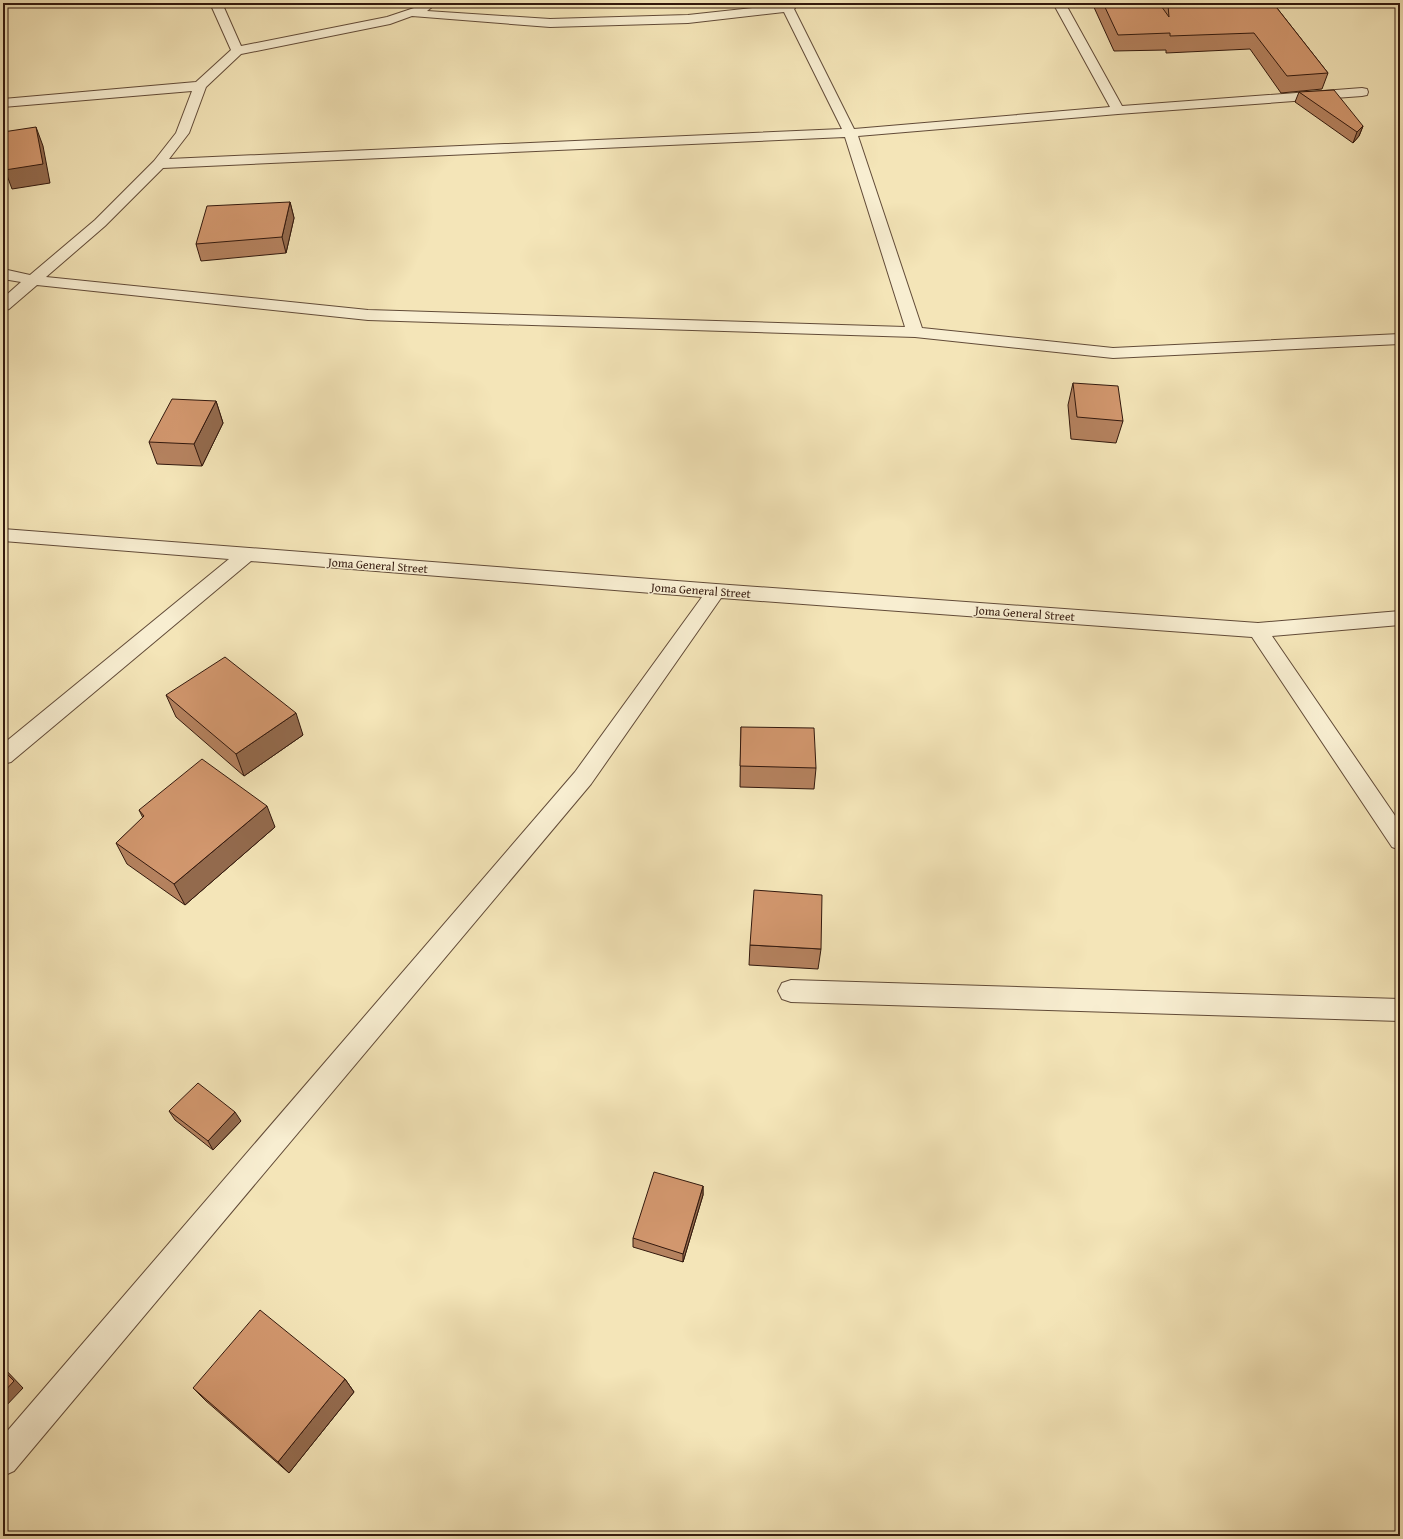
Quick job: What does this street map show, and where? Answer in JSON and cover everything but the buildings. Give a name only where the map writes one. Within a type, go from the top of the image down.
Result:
[{"type":"street","points":[[216,3],[237,51]]},
{"type":"street","points":[[3,306],[31,280],[100,223],[159,164],[182,133],[200,86],[237,51],[390,20],[413,13],[436,3]]},
{"type":"street","points":[[1059,3],[1118,110]]},
{"type":"street","points":[[413,13],[550,23],[688,19],[787,5],[850,133],[915,332]]},
{"type":"street","points":[[3,103],[200,86]]},
{"type":"street","points":[[159,164],[850,133],[1118,110],[1362,92]]},
{"type":"street","points":[[3,274],[31,280],[368,315],[915,332],[1113,353],[1400,339]]},
{"type":"street","name":"Joma General Street","points":[[3,535],[716,591],[1258,630],[1400,618]]},
{"type":"street","points":[[3,756],[246,555]]},
{"type":"street","points":[[3,1460],[583,778],[716,591]]},
{"type":"street","points":[[1258,630],[1400,841]]},
{"type":"street","points":[[791,991],[1400,1010]]}]
